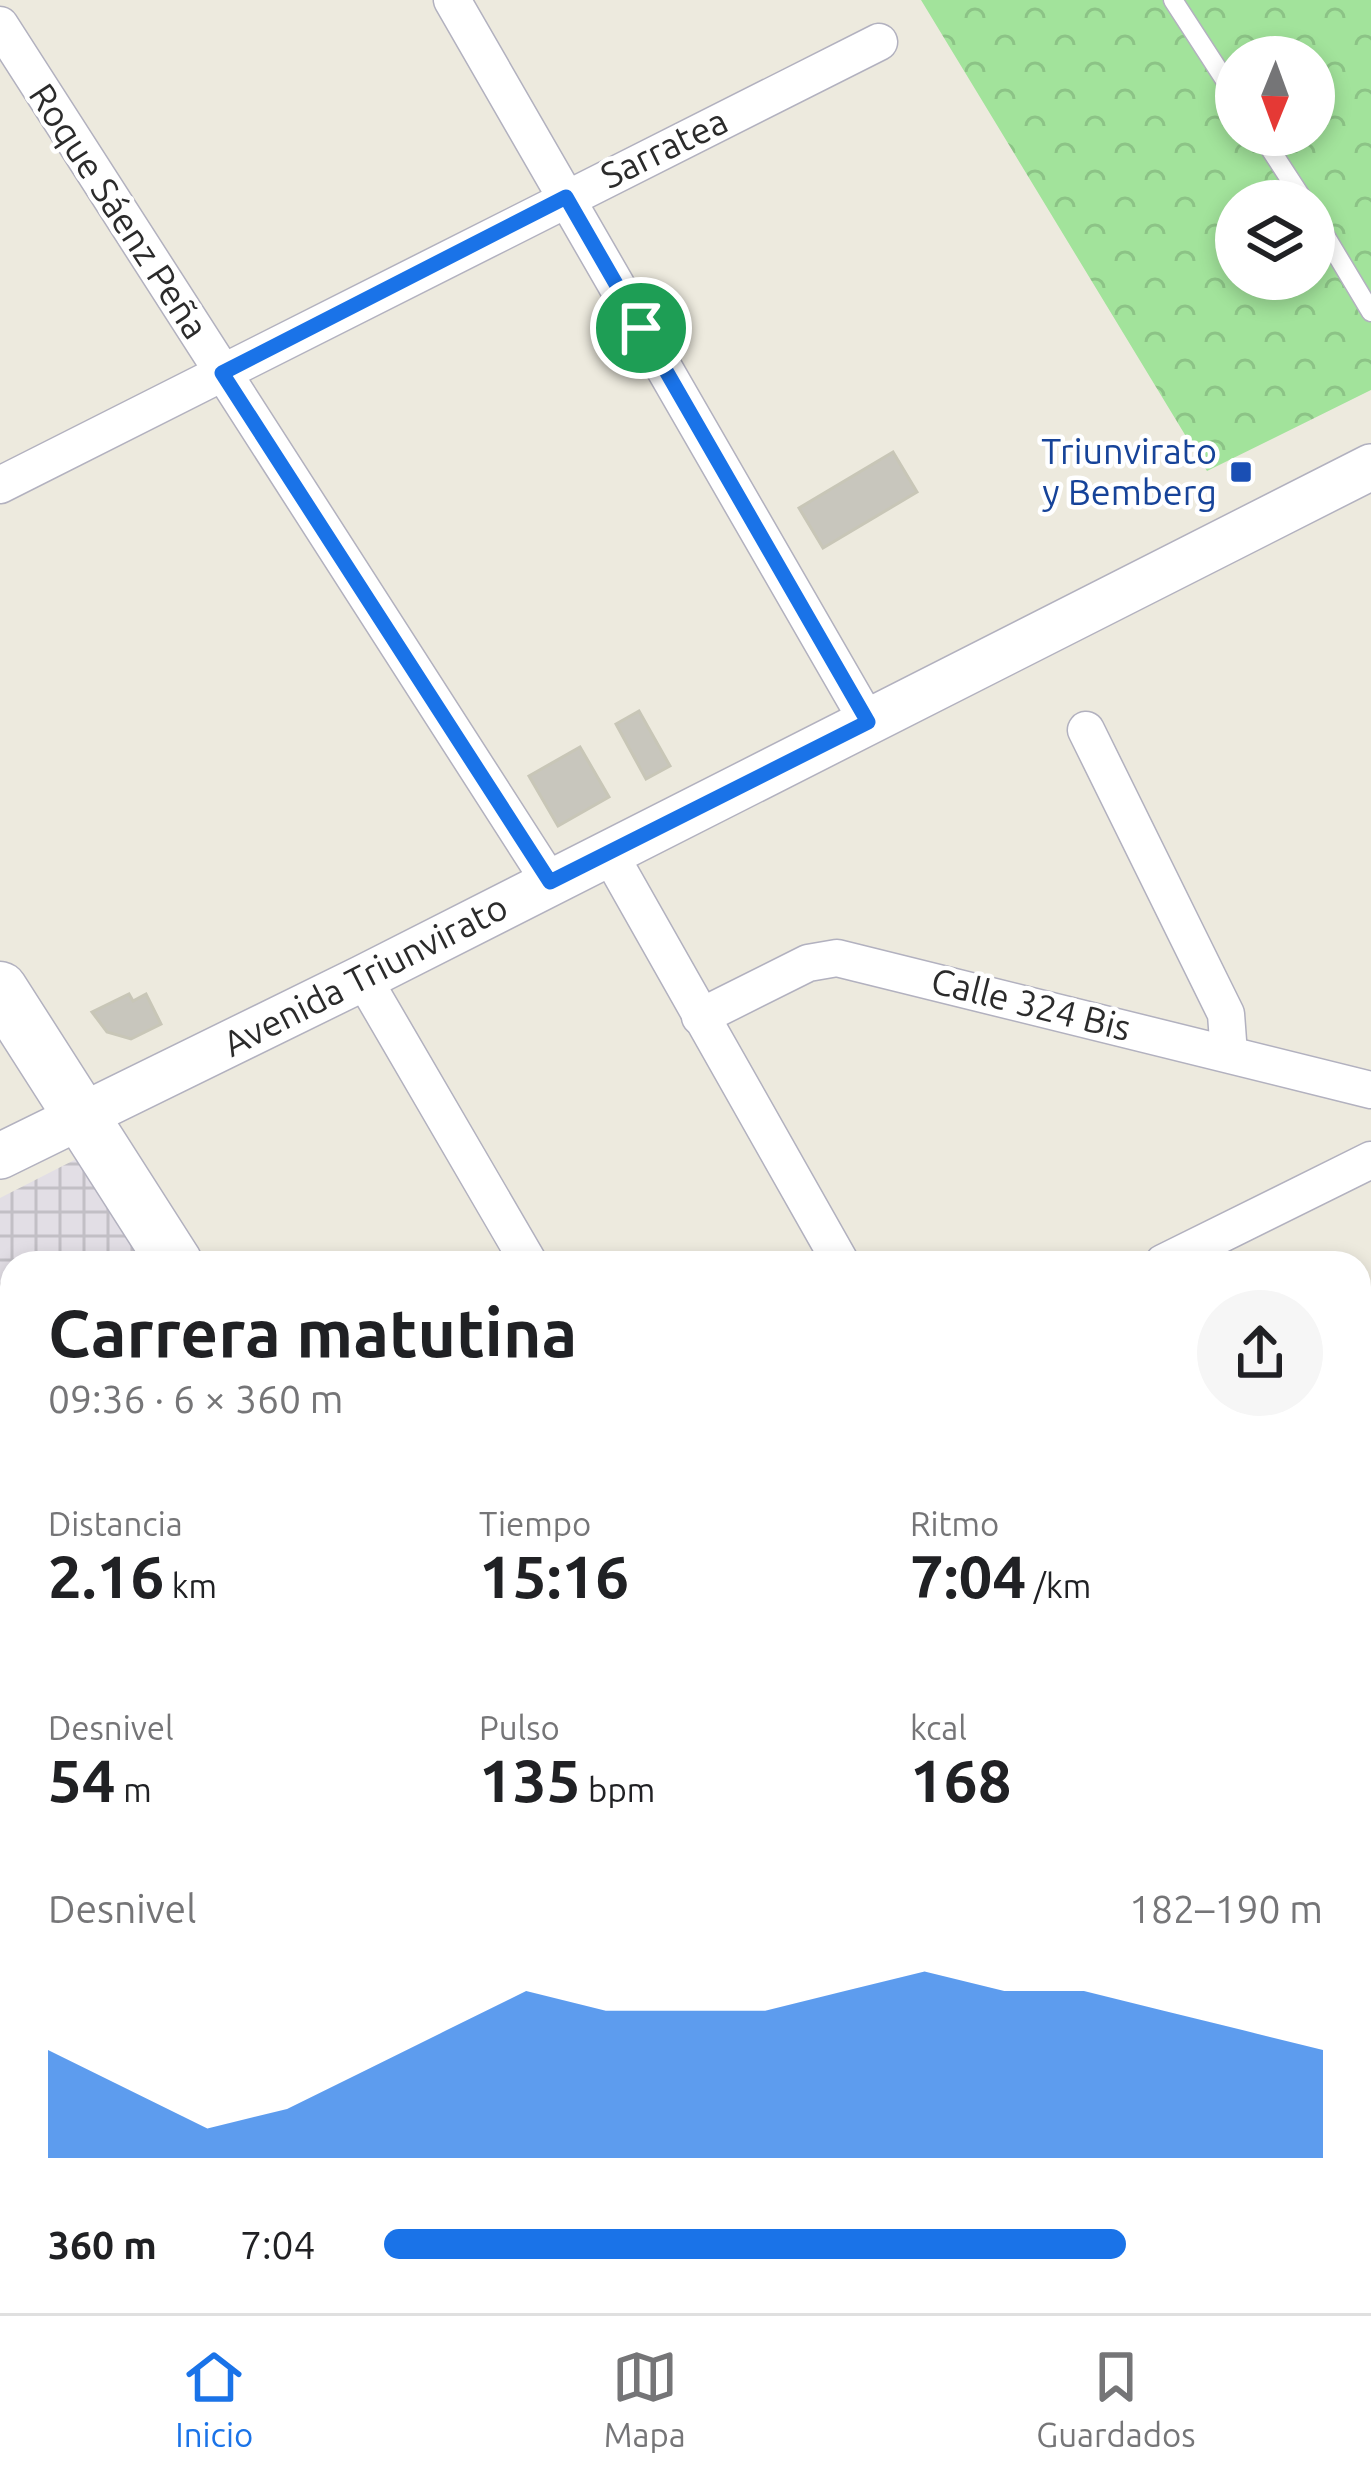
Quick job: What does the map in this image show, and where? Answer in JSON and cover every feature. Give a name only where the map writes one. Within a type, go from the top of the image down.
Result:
[{"type":"main road","points":[[0,989],[168,1251]]},
{"type":"street","points":[[452,0],[868,722]]},
{"type":"street","name":"Roque Sáenz Peña","points":[[0,25],[550,882]]},
{"type":"street","name":"Sarratea","points":[[0,485],[879,42]]},
{"type":"street","name":"Avenida Triunvirato","points":[[0,1156],[363,978],[1371,467]]},
{"type":"street","points":[[1086,730],[1226,1014],[1229,1054]]},
{"type":"street","points":[[609,853],[835,1251]]},
{"type":"street","name":"Calle 324 Bis","points":[[700,1017],[808,963],[837,958],[1371,1090]]},
{"type":"street","points":[[363,978],[522,1251]]},
{"type":"street","points":[[1187,1251],[1371,1160]]},
{"type":"lane","points":[[1173,0],[1215,65]]},
{"type":"lane","points":[[1335,252],[1371,312]]},
{"type":"shaded area","points":[[88,1153],[149,1251],[0,1251],[0,1198]]},
{"type":"green space","points":[[921,0],[1371,0],[1371,390],[1207,471]]},
{"type":"building","points":[[893,452],[917,492],[823,548],[799,508]]},
{"type":"building","points":[[639,711],[670,766],[646,779],[616,724]]},
{"type":"building","points":[[580,747],[609,797],[558,826],[529,776]]},
{"type":"building","points":[[129,994],[133,1001],[146,994],[161,1024],[131,1039],[107,1032],[92,1012]]},
{"type":"place","name":"Triunvirato y Bemberg","points":[[1241,472]]},
{"type":"route","points":[[566,197],[641,328],[868,722],[550,882],[222,373],[566,197]]}]
